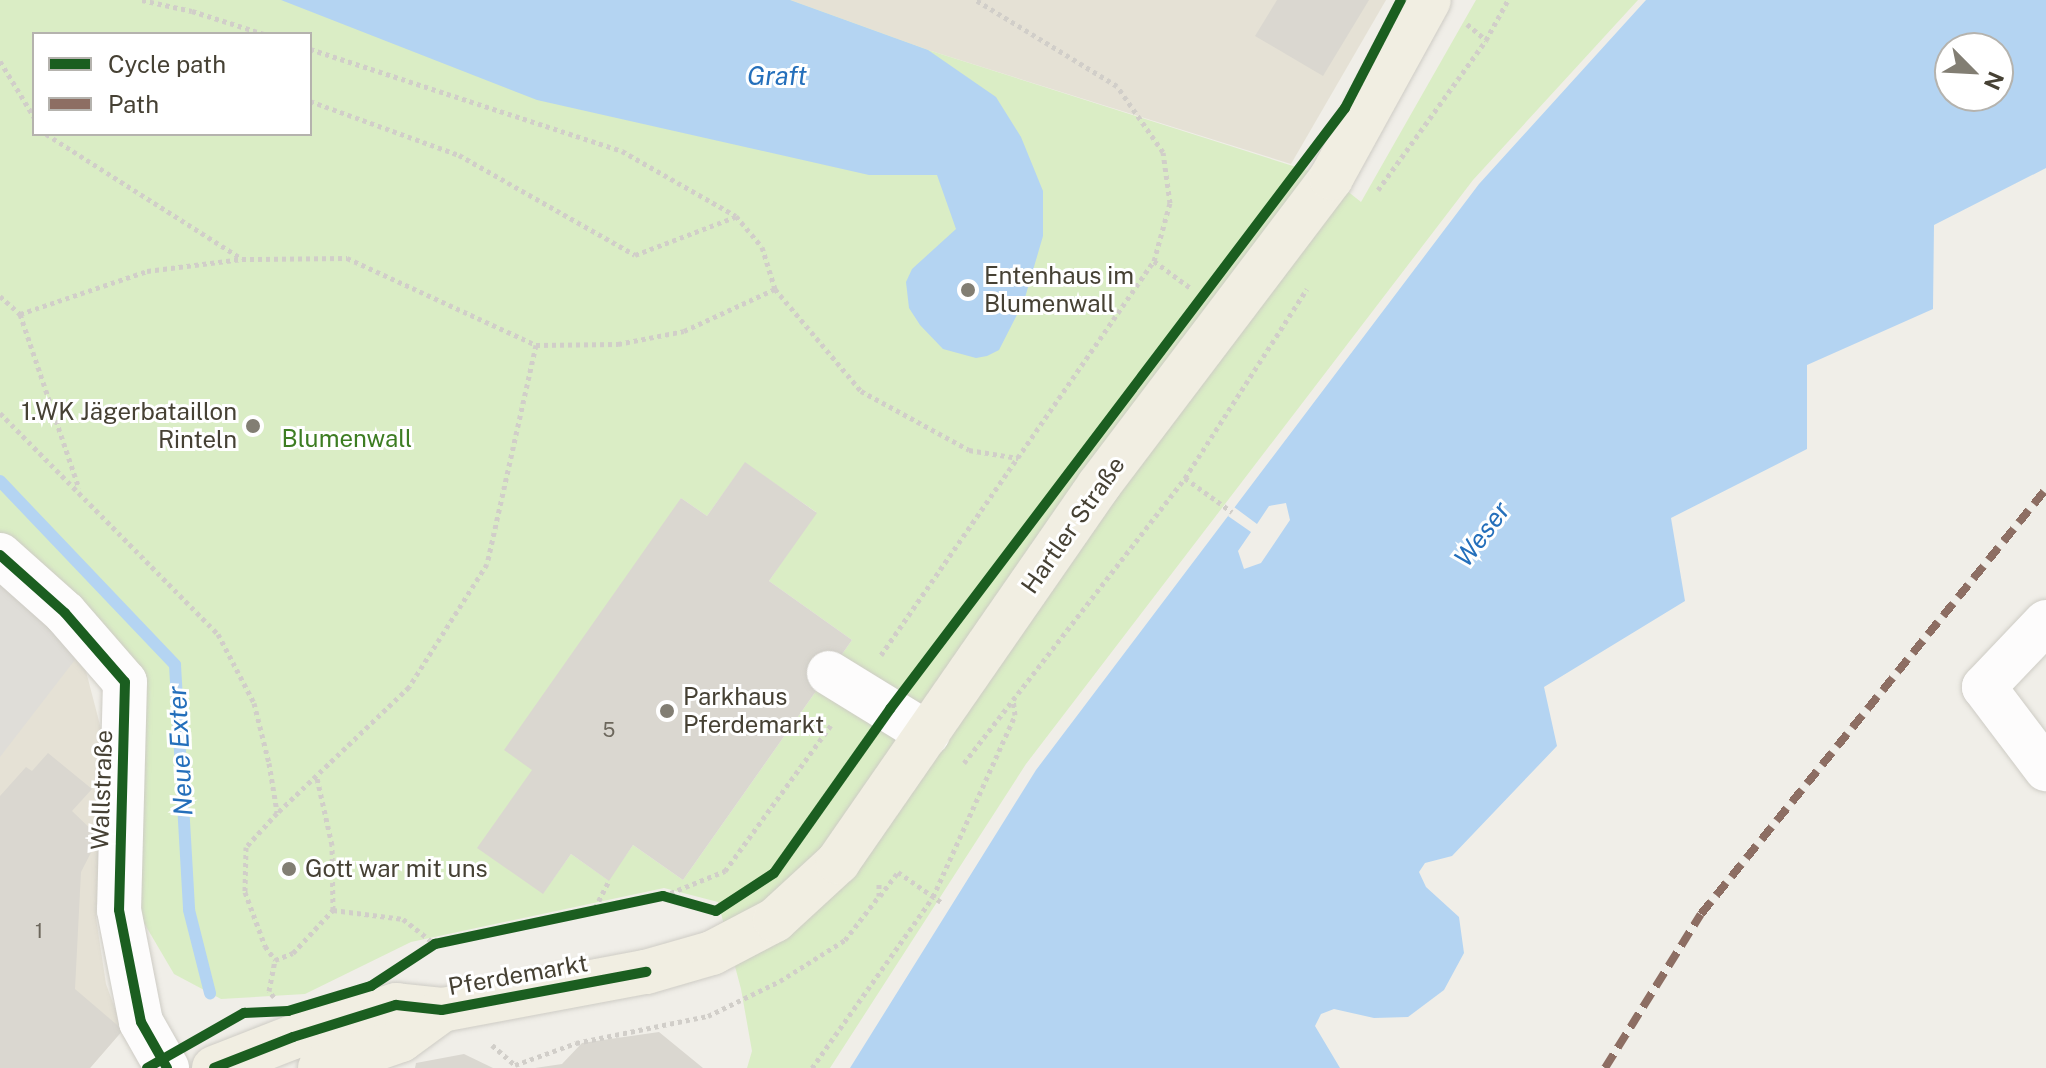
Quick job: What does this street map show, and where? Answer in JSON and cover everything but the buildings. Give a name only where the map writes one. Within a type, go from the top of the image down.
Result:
[{"type":"main road","name":"Hartler Straße","points":[[646,972],[712,953],[775,920],[838,862],[1099,485],[1331,178],[1429,0]]},
{"type":"main road","name":"Pferdemarkt","points":[[214,1068],[293,1037],[396,1005],[442,1010],[646,972]]},
{"type":"main road","name":"Pferdemarkt","points":[[320,1068],[401,1040],[442,1010]]},
{"type":"street","name":"Wallstraße","points":[[0,555],[65,613],[125,682],[119,910],[141,1022],[167,1068]]},
{"type":"street","points":[[2046,622],[1984,687],[2046,769]]},
{"type":"street","points":[[843,680],[928,734]]},
{"type":"path","points":[[142,0],[192,11],[258,32]]},
{"type":"path","points":[[663,896],[725,871],[843,680],[1019,458],[1154,261],[1170,203],[1163,152],[1117,86],[976,0]]},
{"type":"path","points":[[1369,202],[1486,40],[1508,0]]},
{"type":"path","points":[[312,50],[622,151],[736,216],[762,247],[775,289],[861,391],[969,450],[1019,458]]},
{"type":"path","points":[[0,61],[32,114]]},
{"type":"path","points":[[312,102],[459,155],[635,255],[736,216]]},
{"type":"path","points":[[49,136],[242,259]]},
{"type":"path","points":[[20,314],[147,271],[242,259],[347,258],[536,345],[618,344],[684,331],[775,289]]},
{"type":"path","points":[[1154,261],[1203,298]]},
{"type":"path","points":[[812,1068],[933,897],[1015,715],[1013,698],[1185,478],[1280,327],[1316,277]]},
{"type":"path","points":[[0,296],[20,314],[81,492]]},
{"type":"path","points":[[269,991],[275,960],[265,946],[245,892],[246,847],[277,813],[409,687],[487,564],[536,345]]},
{"type":"path","points":[[0,413],[218,634],[254,703],[269,763],[277,813]]},
{"type":"path","points":[[1185,478],[1232,512]]},
{"type":"path","points":[[973,669],[1013,698]]},
{"type":"path","points":[[275,960],[293,953],[333,910],[332,845],[317,778]]},
{"type":"path","points":[[879,896],[898,872],[941,902]]},
{"type":"path","points":[[595,908],[609,881]]},
{"type":"path","points":[[333,910],[403,919],[435,944]]},
{"type":"shaded area","points":[[790,0],[1386,0],[1291,164],[928,50]]},
{"type":"shaded area","points":[[0,582],[81,652],[101,729],[102,831],[96,918],[106,984],[123,1030],[90,1068],[0,1068]]},
{"type":"shaded area","points":[[0,582],[81,652],[0,757]]},
{"type":"green space","name":"Blumenwall","points":[[0,0],[790,0],[928,50],[1331,178],[1361,202],[1476,0],[1638,0],[1473,180],[1026,764],[830,1068],[747,1068],[752,1051],[741,989],[718,902],[664,888],[411,942],[305,994],[221,999],[174,974],[127,894],[144,690],[0,535]],"holes":[[[745,463],[816,512],[769,581],[852,640],[683,880],[633,845],[608,880],[571,854],[543,893],[532,770],[681,498],[707,516]]]},
{"type":"water","name":"Graft","points":[[281,0],[790,0],[928,50],[996,97],[1021,137],[1043,191],[1043,236],[1024,301],[999,350],[987,356],[976,358],[943,349],[920,325],[909,308],[906,282],[912,269],[956,229],[937,175],[869,175],[537,100]]},
{"type":"water","name":"Weser","points":[[1646,0],[2046,0],[2046,168],[1934,225],[1933,309],[1807,365],[1807,449],[1671,518],[1685,601],[1544,687],[1557,746],[1452,856],[1425,863],[1419,872],[1426,887],[1459,917],[1464,953],[1444,990],[1408,1017],[1374,1018],[1334,1009],[1321,1014],[1315,1026],[1340,1068],[850,1068],[1036,770],[1479,184]]},
{"type":"pier","points":[[1286,503],[1290,520],[1261,563],[1244,569],[1238,551],[1251,532],[1228,516],[1234,507],[1257,524],[1269,506]]},
{"type":"waterway","name":"Neue Exter","points":[[0,481],[175,665],[189,910],[210,993]]},
{"type":"marked path","points":[[1605,1068],[1701,914],[2046,489]]},
{"type":"cycle path","points":[[147,1068],[244,1013],[288,1011],[371,986],[435,944],[663,896],[716,911],[774,873],[890,709],[1345,108],[1401,0]]},
{"type":"cycle path","points":[[0,555],[65,613],[125,682],[119,910],[141,1022],[167,1068]]},
{"type":"cycle path","points":[[214,1068],[293,1037],[396,1005],[442,1010],[646,972]]},
{"type":"place","name":"Entenhaus im Blumenwall","points":[[968,290]]},
{"type":"place","name":"1.WK Jägerbataillon Rinteln","points":[[253,426]]},
{"type":"place","name":"Parkhaus Pferdemarkt","points":[[667,711]]},
{"type":"place","name":"Gott war mit uns","points":[[289,869]]}]
